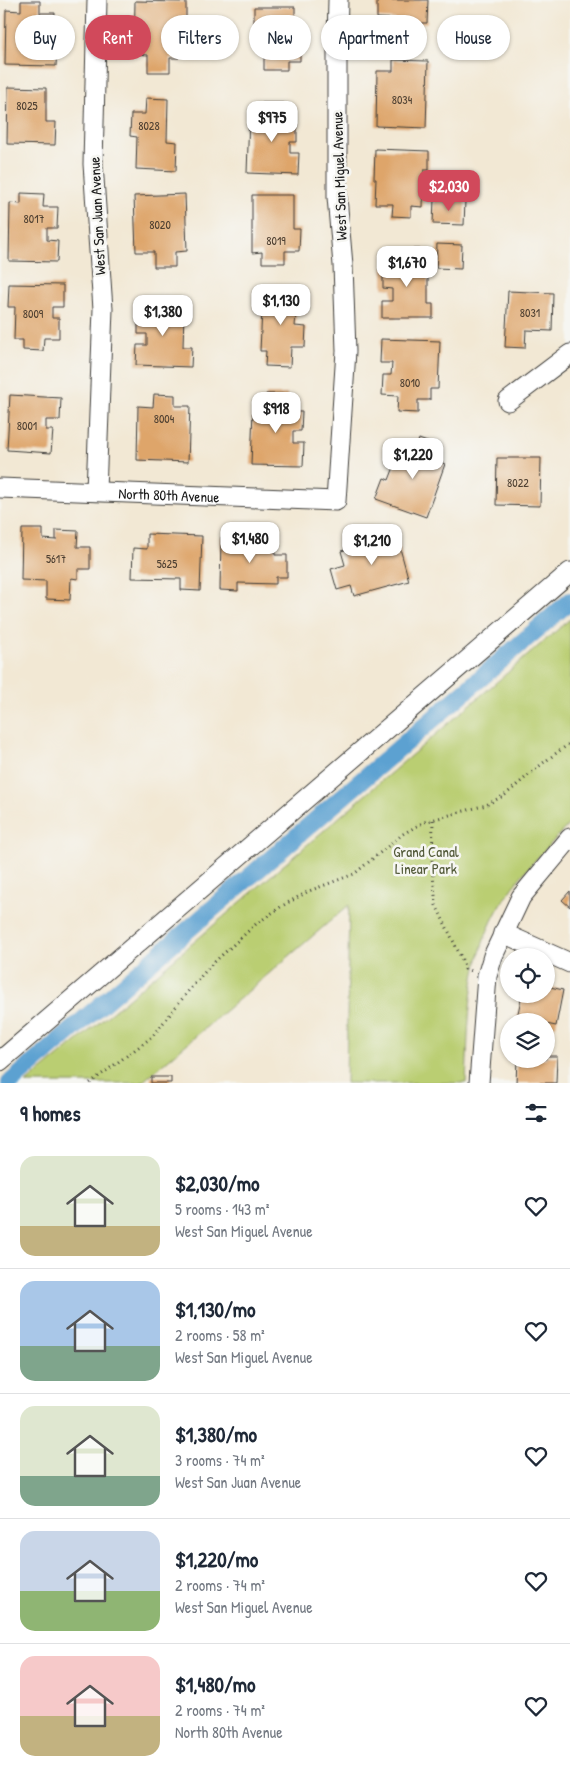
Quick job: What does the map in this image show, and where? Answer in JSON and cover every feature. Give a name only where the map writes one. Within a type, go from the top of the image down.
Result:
[{"type":"street","name":"West San Juan Avenue","points":[[96,491],[103,309],[93,164],[97,0]]},
{"type":"street","name":"West San Miguel Avenue","points":[[336,501],[346,350],[343,265],[337,196],[338,0]]},
{"type":"street","points":[[508,401],[570,354]]},
{"type":"street","name":"North 80th Avenue","points":[[0,488],[336,501]]},
{"type":"street","points":[[0,1062],[570,572]]},
{"type":"street","points":[[479,1083],[487,976],[493,956],[521,897],[570,838]]},
{"type":"street","points":[[503,933],[570,963]]},
{"type":"path","points":[[90,1083],[152,1037],[210,966],[256,924],[282,906],[309,891],[354,874],[403,834],[424,822],[486,805],[505,795],[570,743]]},
{"type":"path","points":[[433,820],[432,866],[436,905],[465,969],[487,976]]},
{"type":"green space","name":"Grand Canal Linear Park","points":[[570,619],[570,823],[512,887],[487,932],[480,953],[471,995],[466,1083],[346,1083],[349,905],[141,1083],[26,1083],[123,1003]]},
{"type":"building","points":[[377,0],[428,0],[427,23],[427,15],[377,15]]},
{"type":"building","points":[[21,1],[40,1],[40,13],[55,13],[55,15],[15,15],[15,60],[56,60],[56,66],[5,65],[6,10],[21,11]]},
{"type":"building","points":[[135,1],[186,2],[186,15],[161,15],[161,60],[170,60],[170,72],[148,72],[148,60],[151,60],[151,15],[135,15]]},
{"type":"building","points":[[254,7],[295,7],[295,15],[254,15]]},
{"type":"building","points":[[264,60],[300,60],[287,61],[287,70],[264,70]]},
{"type":"building","points":[[393,60],[428,61],[426,128],[376,126],[377,71],[393,71]]},
{"type":"building","points":[[8,87],[46,88],[46,122],[56,122],[55,145],[7,144]]},
{"type":"building","points":[[146,98],[168,99],[167,141],[177,142],[176,171],[136,169],[137,137],[130,136],[131,114],[145,114]]},
{"type":"building","points":[[262,103],[283,103],[282,119],[297,120],[297,142],[290,142],[290,153],[299,153],[298,175],[247,173],[249,116],[262,116]]},
{"type":"building","points":[[375,149],[429,151],[429,170],[424,170],[423,207],[411,206],[411,217],[392,216],[393,204],[375,204]]},
{"type":"building","points":[[21,193],[44,194],[43,207],[58,207],[57,228],[47,228],[47,240],[58,241],[57,262],[9,261],[10,203],[21,204]]},
{"type":"building","points":[[185,194],[187,251],[175,252],[175,267],[154,267],[154,252],[136,252],[134,196]]},
{"type":"building","points":[[252,195],[293,195],[293,229],[300,229],[299,251],[285,251],[285,263],[262,263],[262,252],[252,253]]},
{"type":"building","points":[[434,199],[465,201],[464,225],[433,224]]},
{"type":"building","points":[[437,244],[462,245],[461,269],[436,268]]},
{"type":"building","points":[[399,249],[420,249],[420,264],[428,264],[428,304],[433,304],[433,318],[382,318],[382,301],[392,301],[392,289],[383,288],[383,267],[398,267]]},
{"type":"building","points":[[9,284],[63,285],[63,307],[52,307],[52,318],[59,318],[59,338],[44,338],[43,351],[23,350],[23,340],[14,340],[15,307],[8,307]]},
{"type":"building","points":[[508,291],[553,293],[552,331],[526,330],[525,348],[505,347]]},
{"type":"building","points":[[254,292],[307,294],[306,314],[296,314],[295,326],[306,327],[305,347],[291,347],[290,367],[265,366],[266,351],[260,351],[262,309],[254,309]]},
{"type":"building","points":[[153,299],[175,300],[175,310],[184,310],[183,347],[192,347],[191,367],[136,365],[137,345],[147,345],[147,334],[138,334],[138,311],[153,312]]},
{"type":"building","points":[[381,339],[440,341],[438,389],[430,389],[430,400],[418,400],[418,413],[397,412],[398,396],[382,395],[383,375],[391,375],[392,363],[380,363]]},
{"type":"building","points":[[154,394],[175,395],[175,406],[190,406],[188,462],[137,460],[138,406],[153,407]]},
{"type":"building","points":[[266,394],[287,394],[287,412],[302,412],[301,431],[293,431],[293,443],[304,443],[303,466],[251,465],[253,409],[266,409]]},
{"type":"building","points":[[10,395],[61,398],[60,420],[46,420],[46,430],[53,430],[51,453],[7,450]]},
{"type":"building","points":[[419,439],[438,446],[433,460],[445,464],[426,517],[376,499],[384,478],[389,480],[401,449],[414,454]]},
{"type":"building","points":[[497,458],[541,458],[540,506],[496,505]]},
{"type":"building","points":[[22,529],[43,529],[43,539],[56,540],[56,530],[78,531],[77,547],[90,547],[90,569],[78,569],[78,579],[71,578],[70,600],[46,599],[46,581],[21,580]]},
{"type":"building","points":[[395,530],[409,581],[354,596],[351,586],[337,590],[331,569],[345,565],[341,551],[371,543],[369,537]]},
{"type":"building","points":[[147,534],[202,536],[200,591],[181,590],[181,579],[132,578],[133,548],[147,549]]},
{"type":"building","points":[[221,537],[241,538],[241,548],[253,548],[254,539],[275,540],[275,555],[287,555],[287,577],[276,577],[276,584],[238,583],[238,591],[220,590]]},
{"type":"building","points":[[570,891],[570,907],[562,900]]},
{"type":"building","points":[[555,988],[563,990],[556,1026],[555,1013],[518,1013],[520,1003],[555,1003]]},
{"type":"building","points":[[555,1056],[557,1056],[556,1083],[516,1083],[517,1068],[555,1068]]},
{"type":"building","points":[[151,1077],[171,1077],[171,1083],[151,1083]]},
{"type":"waterway","points":[[10,1083],[570,601]]}]
